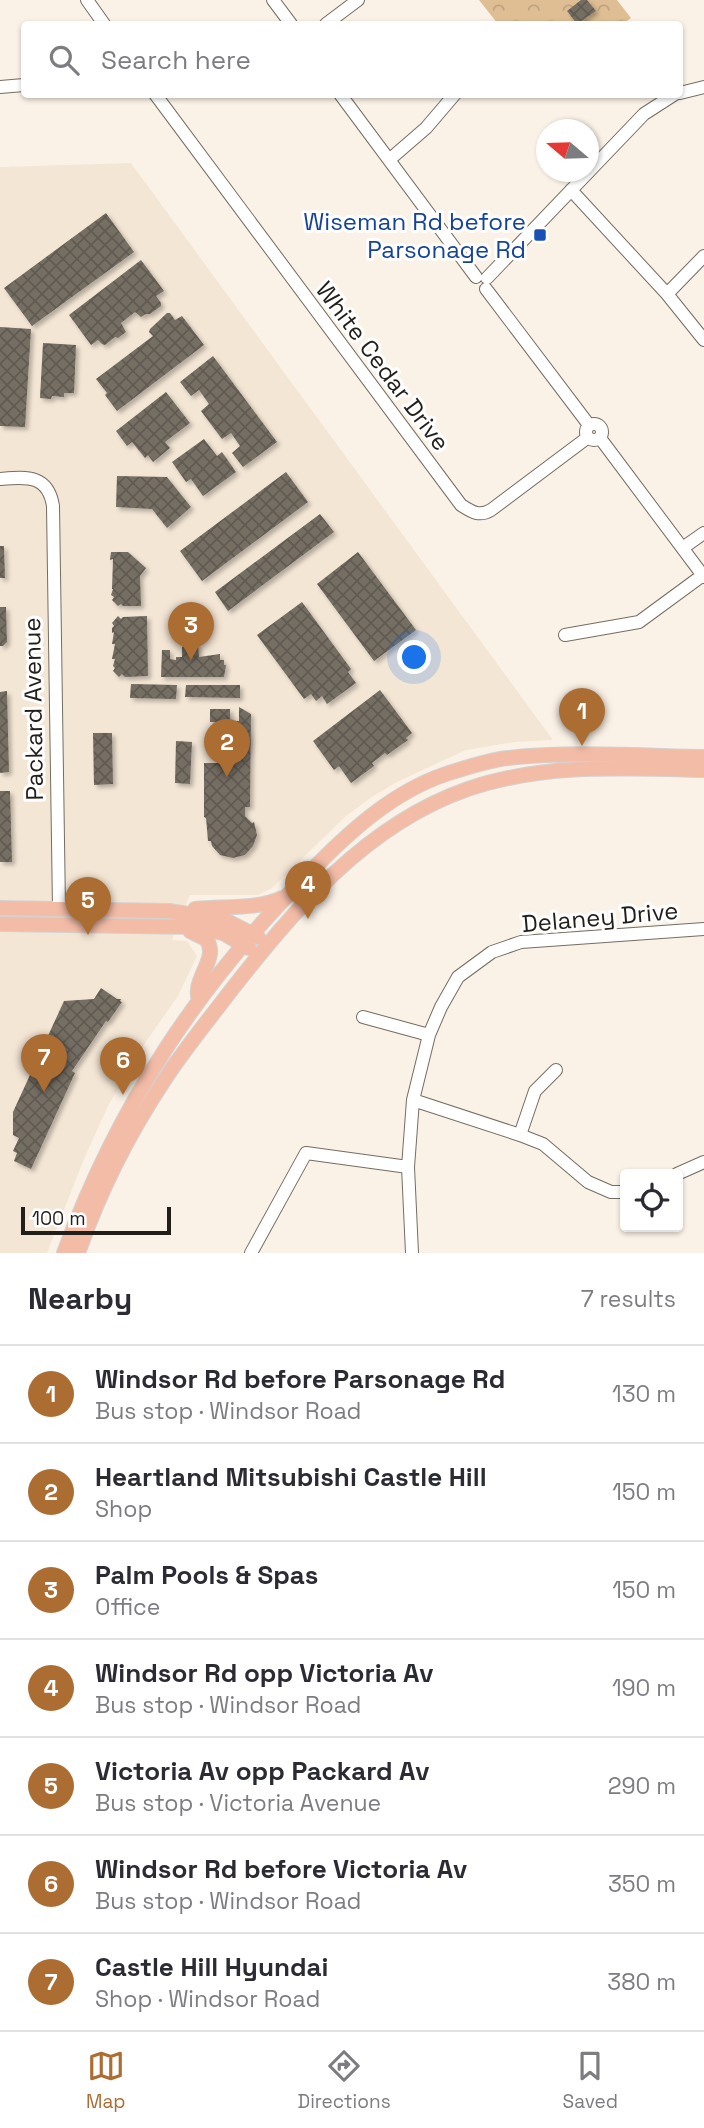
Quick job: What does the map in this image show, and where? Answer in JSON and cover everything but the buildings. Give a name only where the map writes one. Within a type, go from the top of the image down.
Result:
[{"type":"main road","points":[[64,1253],[93,1181],[121,1122],[143,1083],[199,1000],[248,938],[287,895],[326,855],[374,814],[414,788],[445,775],[505,758],[704,757]]},
{"type":"main road","points":[[78,1253],[100,1199],[142,1115],[180,1058],[293,915],[382,833],[438,800],[507,777],[571,769],[704,771]]},
{"type":"main road","points":[[0,908],[169,911],[266,904],[287,895]]},
{"type":"main road","name":"Packard Avenue","points":[[59,908],[59,924]]},
{"type":"main road","points":[[169,911],[225,919],[263,950]]},
{"type":"main road","points":[[0,924],[175,926],[210,929],[248,938]]},
{"type":"main road","points":[[175,926],[200,935],[209,943],[209,960],[198,987],[199,1000]]},
{"type":"street","points":[[87,0],[102,21]]},
{"type":"street","points":[[273,0],[290,21]]},
{"type":"street","points":[[330,21],[358,0]]},
{"type":"street","points":[[0,87],[21,85]]},
{"type":"street","points":[[683,92],[704,87]]},
{"type":"street","name":"White Cedar Drive","points":[[158,98],[461,505],[476,514],[491,510],[592,434]]},
{"type":"street","points":[[344,98],[483,281],[592,434],[684,547],[704,576],[639,622],[565,635]]},
{"type":"street","points":[[389,160],[426,128],[452,98]]},
{"type":"street","points":[[483,281],[644,114],[670,98]]},
{"type":"street","points":[[571,190],[667,294],[704,340]]},
{"type":"street","points":[[667,294],[704,256]]},
{"type":"street","name":"Packard Avenue","points":[[0,479],[23,478],[45,484],[51,493],[53,506],[59,908]]},
{"type":"street","points":[[684,547],[704,533]]},
{"type":"street","name":"Delaney Drive","points":[[412,1253],[408,1167],[413,1100],[429,1035],[458,977],[492,952],[521,942],[704,929]]},
{"type":"street","points":[[363,1017],[429,1035]]},
{"type":"street","points":[[520,1135],[535,1091],[556,1070]]},
{"type":"street","points":[[413,1100],[542,1144],[588,1182],[611,1192],[620,1192]]},
{"type":"street","points":[[251,1253],[306,1153],[408,1167]]},
{"type":"street","points":[[683,1171],[704,1162]]},
{"type":"shaded area","points":[[131,163],[553,740],[515,742],[466,750],[397,782],[346,816],[272,888],[258,895],[190,895],[172,940],[187,941],[197,956],[178,996],[143,1046],[109,1104],[47,1253],[0,1253],[0,167]]},
{"type":"green space","points":[[479,0],[617,0],[631,18],[627,21],[496,21]]},
{"type":"place","name":"Wiseman Rd before Parsonage Rd","points":[[540,235]]},
{"type":"place","name":"Palm Pools & Spas","points":[[191,660]]},
{"type":"place","name":"Windsor Rd before Parsonage Rd","points":[[582,746]]},
{"type":"place","name":"Heartland Mitsubishi Castle Hill","points":[[227,777]]},
{"type":"place","name":"Windsor Rd opp Victoria Av","points":[[308,919]]},
{"type":"place","name":"Victoria Av opp Packard Av","points":[[88,935]]},
{"type":"place","name":"Castle Hill Hyundai","points":[[44,1092]]},
{"type":"place","name":"Windsor Rd before Victoria Av","points":[[123,1095]]}]
